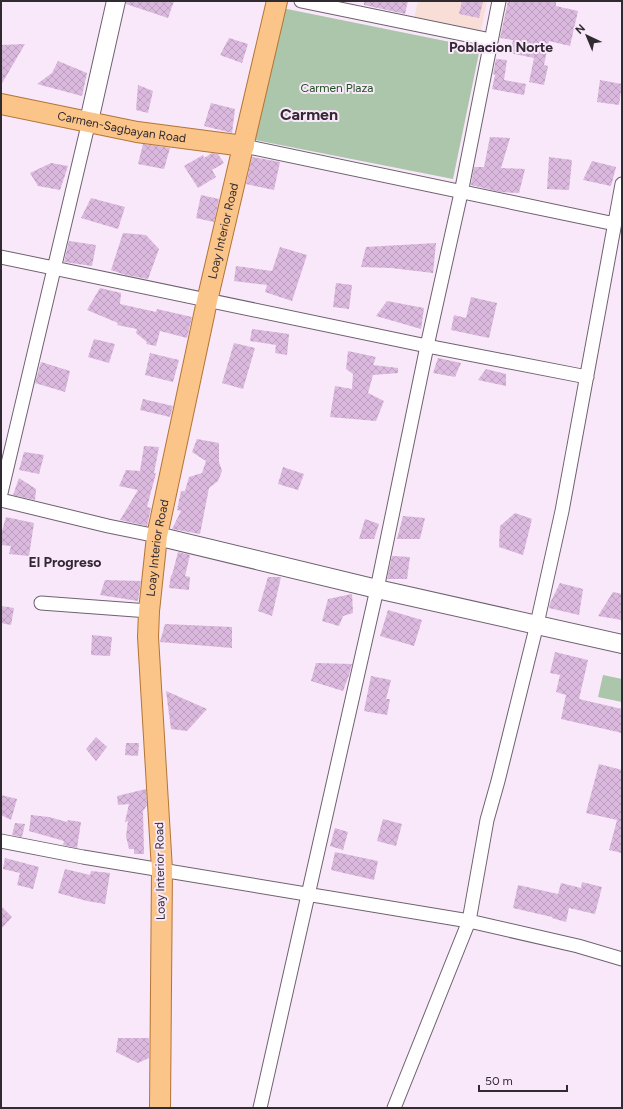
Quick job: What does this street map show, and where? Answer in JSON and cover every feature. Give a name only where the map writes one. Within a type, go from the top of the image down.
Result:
[{"type":"main road","name":"Loay Interior Road","points":[[160,1108],[162,870],[148,637],[149,611],[157,536],[207,301],[277,1]]},
{"type":"main road","name":"Carmen-Sagbayan Road","points":[[1,104],[137,132],[244,146]]},
{"type":"street","points":[[1,493],[116,1]]},
{"type":"street","points":[[301,1],[491,40]]},
{"type":"street","points":[[260,1108],[376,589],[461,193],[499,1]]},
{"type":"street","points":[[244,146],[461,193],[615,224]]},
{"type":"street","points":[[394,1108],[469,920],[487,820],[537,624],[562,511],[622,184]]},
{"type":"street","points":[[1,257],[207,301],[587,377]]},
{"type":"street","points":[[1,500],[376,589],[622,644]]},
{"type":"street","points":[[41,603],[149,611]]},
{"type":"street","points":[[1,841],[83,857],[469,920],[578,946],[622,959]]},
{"type":"shaded area","points":[[418,1],[487,1],[481,30],[414,19]]},
{"type":"green space","name":"Carmen Plaza","points":[[282,8],[480,48],[453,179],[255,140]]},
{"type":"green space","points":[[603,675],[622,679],[622,702],[598,697]]},
{"type":"building","points":[[126,1],[174,1],[168,18],[126,4]]},
{"type":"building","points":[[364,1],[408,1],[405,14],[364,5]]},
{"type":"building","points":[[462,1],[483,1],[479,18],[459,14]]},
{"type":"building","points":[[508,1],[551,1],[556,2],[556,6],[578,11],[570,46],[549,41],[544,65],[548,66],[544,85],[529,82],[534,58],[510,53],[513,40],[500,38]]},
{"type":"building","points":[[229,38],[248,44],[242,63],[220,55]]},
{"type":"building","points":[[25,44],[1,85],[1,45]]},
{"type":"building","points":[[496,59],[507,60],[504,80],[526,84],[524,95],[492,89]]},
{"type":"building","points":[[58,61],[87,73],[82,96],[37,84],[52,73]]},
{"type":"building","points":[[600,80],[622,84],[619,105],[597,102]]},
{"type":"building","points":[[138,85],[153,91],[148,113],[136,110]]},
{"type":"building","points":[[211,103],[235,109],[232,133],[204,126]]},
{"type":"building","points":[[490,137],[510,138],[501,168],[525,169],[519,193],[500,192],[471,185],[474,167],[484,167]]},
{"type":"building","points":[[143,144],[170,148],[164,169],[138,164]]},
{"type":"building","points":[[212,153],[218,154],[224,163],[212,170],[216,177],[198,188],[184,166],[203,155],[204,158]]},
{"type":"building","points":[[252,157],[280,162],[274,190],[246,184]]},
{"type":"building","points":[[549,157],[572,160],[569,190],[547,189]]},
{"type":"building","points":[[592,161],[616,167],[611,186],[583,180]]},
{"type":"building","points":[[51,163],[68,166],[60,190],[38,186],[30,173]]},
{"type":"building","points":[[201,195],[219,199],[214,222],[196,218]]},
{"type":"building","points":[[91,198],[125,207],[118,229],[81,218]]},
{"type":"building","points":[[123,233],[146,235],[159,249],[148,279],[126,275],[111,270]]},
{"type":"building","points":[[69,241],[96,245],[92,266],[64,262]]},
{"type":"building","points":[[436,243],[433,273],[391,268],[361,267],[366,247]]},
{"type":"building","points":[[280,247],[307,255],[292,301],[265,292],[267,285],[234,281],[236,266],[272,271]]},
{"type":"building","points":[[336,283],[352,285],[349,309],[333,307]]},
{"type":"building","points":[[100,288],[121,293],[120,304],[156,312],[157,309],[192,317],[187,338],[160,331],[156,346],[146,344],[147,342],[136,333],[137,329],[117,325],[118,323],[87,310]]},
{"type":"building","points":[[471,297],[497,303],[489,338],[451,330],[454,315],[466,318]]},
{"type":"building","points":[[387,301],[424,308],[421,329],[376,316]]},
{"type":"building","points":[[252,329],[289,334],[287,355],[275,353],[276,345],[250,341]]},
{"type":"building","points":[[94,339],[115,344],[109,363],[88,357]]},
{"type":"building","points":[[234,343],[255,348],[243,389],[222,383]]},
{"type":"building","points":[[348,351],[376,357],[373,365],[398,368],[398,373],[373,375],[368,393],[384,401],[376,421],[330,417],[335,386],[352,389],[353,374],[346,369]]},
{"type":"building","points":[[150,353],[179,360],[173,382],[145,375]]},
{"type":"building","points":[[438,358],[461,363],[455,377],[433,373]]},
{"type":"building","points":[[41,362],[70,371],[65,392],[35,383]]},
{"type":"building","points":[[486,369],[506,374],[506,386],[478,380]]},
{"type":"building","points":[[143,399],[173,406],[170,417],[140,410]]},
{"type":"building","points":[[197,439],[219,443],[219,462],[222,471],[218,481],[209,488],[200,534],[172,529],[181,511],[177,510],[181,491],[185,491],[189,477],[202,473],[206,461],[192,452]]},
{"type":"building","points":[[144,446],[159,447],[154,473],[156,473],[147,507],[151,508],[147,526],[120,520],[138,490],[119,486],[126,470],[140,471]]},
{"type":"building","points":[[24,452],[44,455],[39,474],[19,470]]},
{"type":"building","points":[[283,467],[304,474],[298,490],[278,484]]},
{"type":"building","points":[[19,478],[36,489],[35,500],[13,495]]},
{"type":"building","points":[[515,513],[532,519],[523,555],[499,547],[500,526]]},
{"type":"building","points":[[403,516],[425,518],[420,539],[397,539]]},
{"type":"building","points":[[6,517],[34,523],[29,556],[9,554],[11,546],[1,545],[1,535]]},
{"type":"building","points":[[365,519],[379,524],[374,539],[359,539]]},
{"type":"building","points":[[178,552],[190,555],[185,576],[190,577],[189,590],[169,588],[171,575]]},
{"type":"building","points":[[392,556],[410,557],[407,579],[387,579]]},
{"type":"building","points":[[268,577],[281,577],[272,616],[258,611]]},
{"type":"building","points":[[105,580],[141,581],[138,601],[100,595]]},
{"type":"building","points":[[560,583],[583,589],[579,615],[549,608]]},
{"type":"building","points":[[613,592],[622,594],[622,620],[598,616]]},
{"type":"building","points":[[352,594],[353,613],[343,616],[339,626],[322,621],[328,599]]},
{"type":"building","points":[[1,606],[14,608],[11,625],[1,623]]},
{"type":"building","points":[[388,610],[422,620],[414,646],[380,636]]},
{"type":"building","points":[[165,624],[232,627],[232,648],[160,642]]},
{"type":"building","points":[[92,635],[112,637],[110,656],[91,655]]},
{"type":"building","points":[[555,652],[588,660],[579,699],[622,709],[622,733],[561,719],[566,695],[556,692],[560,675],[550,673]]},
{"type":"building","points":[[316,663],[352,664],[343,691],[311,681]]},
{"type":"building","points":[[371,676],[391,680],[386,699],[390,699],[387,715],[364,711]]},
{"type":"building","points":[[166,691],[207,709],[187,731],[171,729]]},
{"type":"building","points":[[96,737],[107,747],[96,761],[86,749]]},
{"type":"building","points":[[126,743],[139,743],[138,756],[125,755]]},
{"type":"building","points":[[599,764],[622,770],[622,853],[609,850],[617,820],[586,813]]},
{"type":"building","points":[[146,789],[147,805],[143,811],[144,854],[134,854],[134,849],[129,849],[126,836],[128,821],[125,822],[129,804],[118,805],[117,796]]},
{"type":"building","points":[[1,795],[17,799],[11,820],[1,815]]},
{"type":"building","points":[[31,815],[49,817],[67,822],[68,820],[81,822],[77,848],[63,845],[64,841],[29,831]]},
{"type":"building","points":[[383,819],[402,824],[396,846],[377,841]]},
{"type":"building","points":[[15,823],[25,824],[22,837],[12,835]]},
{"type":"building","points":[[335,828],[348,832],[343,850],[330,846]]},
{"type":"building","points":[[335,852],[378,861],[374,880],[331,870]]},
{"type":"building","points":[[5,858],[39,867],[33,889],[17,885],[20,873],[3,869]]},
{"type":"building","points":[[65,869],[90,875],[91,871],[110,873],[105,904],[58,893]]},
{"type":"building","points":[[582,882],[602,887],[595,914],[569,908],[566,922],[552,917],[513,908],[518,885],[558,894],[561,883],[581,888]]},
{"type":"building","points":[[1,906],[12,917],[1,929]]},
{"type":"building","points":[[118,1038],[149,1038],[149,1058],[138,1063],[116,1052]]},
{"type":"district","name":"Poblacion Norte","points":[[501,47]]},
{"type":"district","name":"Carmen","points":[[309,114]]},
{"type":"district","name":"El Progreso","points":[[65,562]]}]
